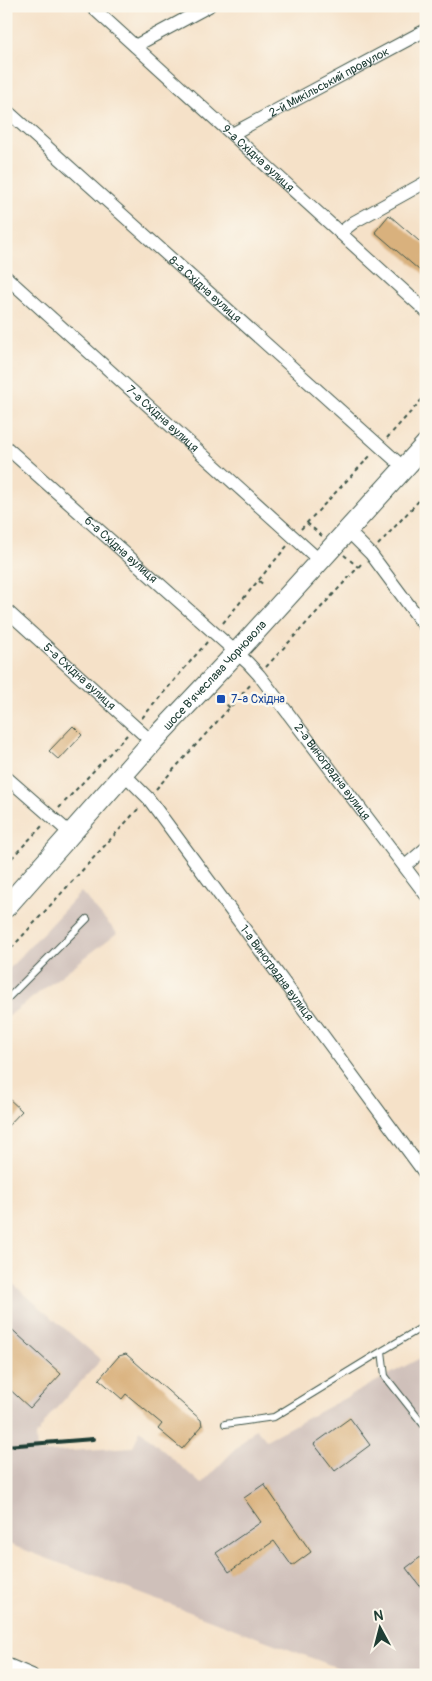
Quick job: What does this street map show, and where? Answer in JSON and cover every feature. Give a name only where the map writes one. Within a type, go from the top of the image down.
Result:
[{"type":"main road","name":"шосе В'ячеслава Чорновола","points":[[6,907],[152,742],[236,653],[426,444]]},
{"type":"street","name":"9-а Східна вулиця","points":[[92,6],[426,311]]},
{"type":"street","points":[[135,46],[209,6]]},
{"type":"street","name":"2-й Микільський провулок","points":[[232,134],[426,30]]},
{"type":"street","name":"8-а Східна вулиця","points":[[6,110],[404,468]]},
{"type":"street","points":[[340,233],[354,222],[426,182]]},
{"type":"street","name":"7-а Східна вулиця","points":[[6,278],[319,560]]},
{"type":"street","name":"6-а Східна вулиця","points":[[6,447],[236,653]]},
{"type":"street","points":[[347,530],[370,554],[426,628]]},
{"type":"street","name":"5-а Східна вулиця","points":[[6,610],[152,742]]},
{"type":"street","name":"2-а Виноградна вулиця","points":[[236,653],[259,675],[426,895]]},
{"type":"street","name":"1-а Виноградна вулиця","points":[[124,774],[148,798],[426,1176]]},
{"type":"street","points":[[6,777],[71,834]]},
{"type":"street","points":[[405,866],[426,848]]},
{"type":"street","points":[[6,1664],[32,1675]]},
{"type":"lane","points":[[6,1000],[87,920]]},
{"type":"lane","points":[[225,1424],[274,1417],[426,1325]]},
{"type":"lane","points":[[382,1351],[385,1376],[426,1428]]},
{"type":"path","points":[[380,446],[426,395]]},
{"type":"path","points":[[6,954],[426,493]]},
{"type":"path","points":[[307,523],[324,538]]},
{"type":"path","points":[[343,554],[358,568]]},
{"type":"path","points":[[259,581],[264,585]]},
{"type":"path","points":[[221,699],[230,708]]},
{"type":"path","points":[[6,864],[51,817]]},
{"type":"shaded area","points":[[81,892],[117,933],[6,1018],[6,972]]},
{"type":"shaded area","points":[[6,1278],[101,1360],[51,1414],[36,1436],[37,1453],[133,1447],[140,1430],[201,1484],[256,1428],[266,1440],[426,1355],[426,1675],[357,1675],[6,1543]]},
{"type":"building","points":[[389,215],[426,247],[426,276],[375,232]]},
{"type":"building","points":[[73,726],[82,735],[59,760],[49,751]]},
{"type":"building","points":[[6,1096],[22,1111],[6,1128]]},
{"type":"building","points":[[6,1324],[61,1374],[30,1408],[6,1386]]},
{"type":"building","points":[[126,1354],[201,1420],[202,1426],[182,1449],[158,1429],[162,1424],[126,1394],[122,1399],[99,1379],[119,1356]]},
{"type":"building","points":[[350,1418],[370,1445],[335,1471],[314,1444]]},
{"type":"building","points":[[264,1484],[311,1552],[292,1566],[274,1541],[229,1572],[216,1553],[261,1522],[244,1498]]},
{"type":"building","points":[[426,1553],[426,1594],[406,1568]]},
{"type":"railway","points":[[6,1446],[93,1439]]},
{"type":"place","name":"7-а Східна","points":[[221,699]]}]
